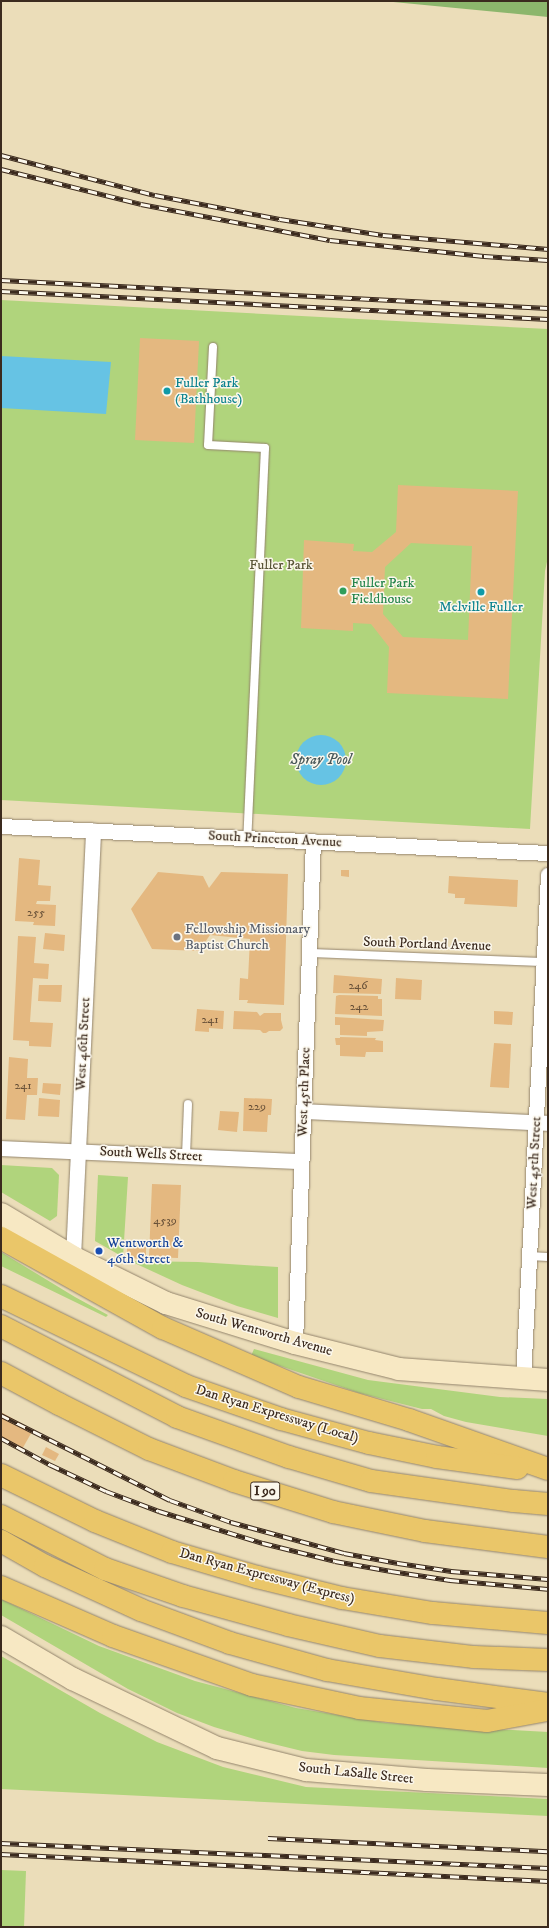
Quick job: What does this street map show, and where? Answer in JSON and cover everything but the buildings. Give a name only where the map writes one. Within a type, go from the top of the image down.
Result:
[{"type":"highway","points":[[1,1238],[163,1328],[299,1387],[410,1420],[548,1470]]},
{"type":"highway","name":"Dan Ryan Expressway (Local)","points":[[1,1296],[186,1386],[281,1419],[369,1443],[437,1457],[548,1470]]},
{"type":"highway","points":[[1,1326],[177,1417],[289,1457],[371,1481],[514,1502],[548,1504]]},
{"type":"highway","name":"I 90","points":[[1,1373],[149,1449],[234,1481],[333,1512],[425,1531],[548,1547]]},
{"type":"highway","name":"Dan Ryan Expressway (Express)","points":[[1,1475],[95,1521],[172,1552],[257,1577],[342,1598],[433,1613],[548,1623]]},
{"type":"highway","points":[[1,1516],[105,1569],[182,1596],[288,1625],[380,1646],[474,1657],[548,1660]]},
{"type":"highway","points":[[1,1541],[45,1566],[141,1610],[230,1643],[327,1670],[436,1689],[548,1704]]},
{"type":"highway","points":[[1,1587],[113,1636],[252,1685],[359,1708],[487,1721],[548,1710]]},
{"type":"main road","name":"South Wentworth Avenue","points":[[1,1214],[73,1257],[166,1304],[295,1343],[399,1369],[548,1380]]},
{"type":"main road","name":"South LaSalle Street","points":[[1,1637],[73,1679],[217,1748],[306,1770],[427,1780],[548,1785]]},
{"type":"street","name":"South Princeton Avenue","points":[[1,826],[548,853]]},
{"type":"street","name":"West 46th Street","points":[[73,1257],[93,830]]},
{"type":"street","name":"West 45th Place","points":[[295,1343],[313,841]]},
{"type":"street","name":"West 45th Street","points":[[523,1379],[529,1256],[542,1123],[545,989],[544,962],[548,875]]},
{"type":"street","points":[[303,1111],[542,1123]]},
{"type":"street","name":"South Wells Street","points":[[1,1148],[78,1150],[301,1161]]},
{"type":"lane","points":[[213,347],[208,445],[266,448],[247,838]]},
{"type":"lane","name":"South Portland Avenue","points":[[309,953],[544,962]]},
{"type":"lane","points":[[186,1156],[188,1104]]},
{"type":"lane","points":[[529,1256],[548,1257]]},
{"type":"green space","points":[[383,1],[548,1],[548,17]]},
{"type":"green space","name":"Fuller Park","points":[[1,300],[548,329],[548,557],[545,571],[530,829],[1,800]]},
{"type":"green space","points":[[1,1165],[52,1168],[59,1175],[57,1216],[50,1221],[1,1192]]},
{"type":"green space","points":[[98,1175],[128,1177],[123,1257],[95,1241]]},
{"type":"green space","points":[[1,1252],[75,1297],[108,1315],[106,1317],[1,1266]]},
{"type":"green space","points":[[130,1261],[198,1262],[278,1267],[278,1318],[237,1306],[182,1285]]},
{"type":"green space","points":[[254,1349],[368,1380],[500,1397],[548,1399],[548,1436],[466,1422],[444,1416],[431,1409],[422,1409],[359,1393],[251,1356]]},
{"type":"green space","points":[[1,1599],[99,1646],[195,1681],[296,1708],[386,1723],[548,1732],[548,1768],[334,1755],[302,1751],[214,1727],[177,1713],[128,1689],[1,1615]]},
{"type":"green space","points":[[1,1656],[100,1713],[157,1742],[223,1767],[306,1787],[548,1799],[548,1816],[1,1789]]},
{"type":"green space","points":[[1,1870],[26,1871],[24,1927],[1,1927]]},
{"type":"water","points":[[1,356],[111,362],[106,414],[1,408]]},
{"type":"water","name":"Spray Pool","points":[[321,735],[330,737],[339,742],[344,751],[346,760],[344,769],[339,778],[330,783],[321,785],[312,783],[303,778],[298,769],[296,760],[298,751],[303,742],[312,737]]},
{"type":"railway","points":[[1,155],[155,195],[280,219],[383,235],[548,249]]},
{"type":"railway","points":[[1,169],[141,204],[330,240],[484,256],[548,260]]},
{"type":"railway","points":[[1,280],[548,308]]},
{"type":"railway","points":[[1,291],[548,319]]},
{"type":"railway","points":[[1,1415],[170,1500],[231,1522],[344,1553],[398,1563],[451,1571],[548,1579]]},
{"type":"railway","points":[[1,1438],[51,1465],[106,1491],[159,1511],[263,1543],[335,1561],[391,1571],[450,1580],[548,1589]]},
{"type":"railway","points":[[268,1838],[548,1851]]},
{"type":"railway","points":[[1,1843],[548,1868]]},
{"type":"railway","points":[[1,1854],[548,1881]]},
{"type":"place","name":"Fuller Park (Bathhouse)","points":[[167,391]]},
{"type":"place","name":"Fuller Park Fieldhouse","points":[[343,591]]},
{"type":"place","name":"Melville Fuller","points":[[481,592]]},
{"type":"place","name":"Fellowship Missionary Baptist Church","points":[[177,937]]},
{"type":"place","name":"Wentworth & 46th Street","points":[[99,1251]]}]
